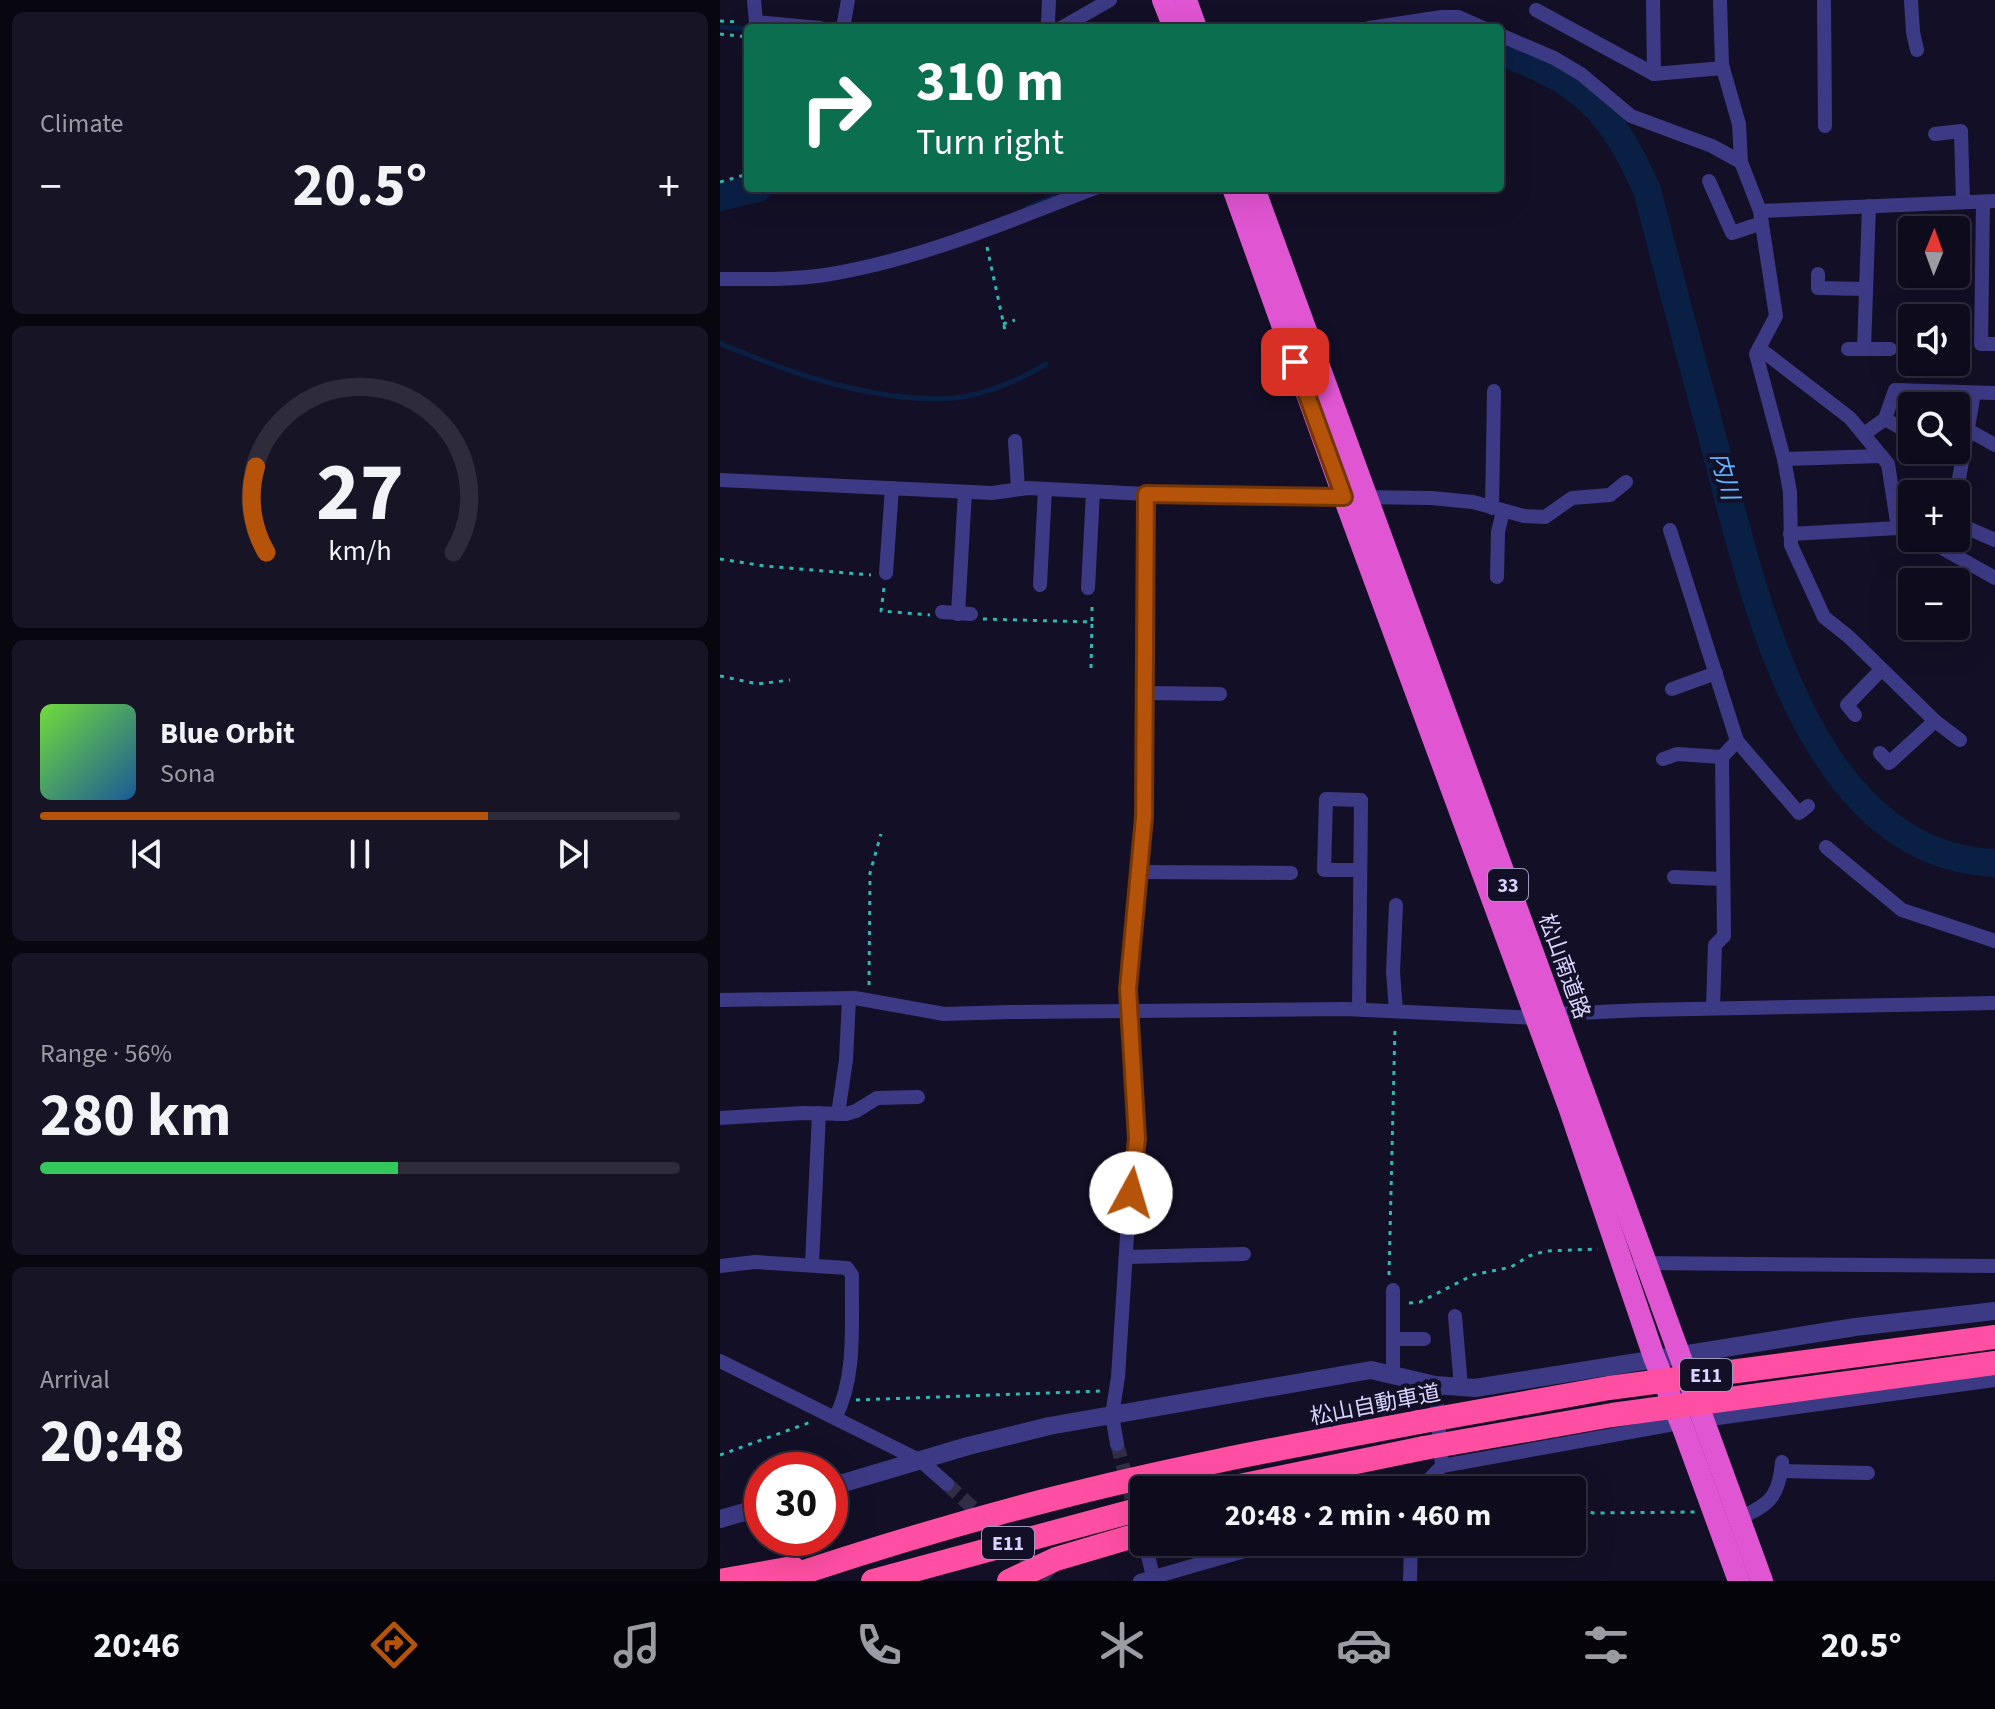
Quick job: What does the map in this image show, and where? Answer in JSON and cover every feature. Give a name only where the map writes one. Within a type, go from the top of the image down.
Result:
[{"type":"highway","points":[[1163,0],[1172,24]]},
{"type":"highway","points":[[1186,0],[1195,24]]},
{"type":"highway","name":"松山南道路","points":[[1235,192],[1355,497],[1546,1016],[1646,1263],[1762,1581]]},
{"type":"highway","name":"松山南道路","points":[[1255,192],[1355,497]]},
{"type":"highway","name":"松山南道路","points":[[1546,1016],[1569,1107],[1620,1263],[1739,1581]]},
{"type":"highway","name":"松山自動車道","points":[[777,1581],[842,1559],[1059,1497],[1217,1462],[1609,1388],[1995,1337]]},
{"type":"highway","name":"E11","points":[[1306,1476],[1430,1456],[1479,1438],[1612,1415],[1995,1363]]},
{"type":"highway","points":[[1345,1476],[1430,1456]]},
{"type":"highway","name":"E11","points":[[873,1581],[1130,1512]]},
{"type":"highway","points":[[1009,1581],[1056,1559],[1130,1547]]},
{"type":"highway","points":[[720,1581],[842,1559]]},
{"type":"street","points":[[754,0],[756,22],[777,24]]},
{"type":"street","points":[[844,24],[848,0]]},
{"type":"street","points":[[1049,0],[1049,24]]},
{"type":"street","points":[[1068,24],[1110,0]]},
{"type":"street","points":[[1653,0],[1654,74]]},
{"type":"street","points":[[1720,0],[1723,68],[1739,124],[1741,162],[1761,217],[1776,316],[1756,354],[1784,459],[1790,492],[1791,545],[1824,617],[1849,637],[1935,721],[1960,740]]},
{"type":"street","points":[[1824,0],[1825,126]]},
{"type":"street","points":[[1911,0],[1917,50]]},
{"type":"street","points":[[1536,10],[1654,74],[1723,68]]},
{"type":"street","points":[[1396,24],[1458,17],[1474,24]]},
{"type":"street","points":[[1504,37],[1554,58],[1581,74],[1631,116],[1697,140],[1741,162]]},
{"type":"street","points":[[1935,134],[1961,131],[1963,202]]},
{"type":"street","points":[[1709,181],[1732,233],[1761,217],[1869,206],[1989,202],[1976,275],[1981,344],[1994,344]]},
{"type":"street","points":[[720,279],[825,275],[911,256],[1085,192]]},
{"type":"street","points":[[1864,349],[1869,206]]},
{"type":"street","points":[[1818,274],[1818,288],[1866,289]]},
{"type":"street","points":[[1759,348],[1850,418],[1888,464],[1898,503]]},
{"type":"street","points":[[1848,349],[1890,349]]},
{"type":"street","points":[[1864,434],[1885,419],[1895,390],[1995,393]]},
{"type":"street","points":[[1494,391],[1497,577]]},
{"type":"street","points":[[1970,405],[1974,393]]},
{"type":"street","points":[[1885,419],[1898,426]]},
{"type":"street","points":[[1970,432],[1995,445]]},
{"type":"street","points":[[1015,441],[1018,488]]},
{"type":"street","points":[[1784,459],[1882,456]]},
{"type":"street","points":[[720,480],[992,493],[1018,488],[1146,494],[1431,498],[1473,502],[1497,510],[1545,517],[1572,498],[1610,495],[1626,482]]},
{"type":"street","points":[[886,575],[892,488]]},
{"type":"street","points":[[1040,585],[1045,489]]},
{"type":"street","points":[[942,612],[964,614],[965,492]]},
{"type":"street","points":[[1088,588],[1093,492]]},
{"type":"street","points":[[1117,1444],[1112,1415],[1137,1139],[1129,966],[1144,800],[1146,494]]},
{"type":"street","points":[[1970,529],[1995,540]]},
{"type":"street","points":[[1670,530],[1737,741],[1799,813],[1808,806]]},
{"type":"street","points":[[1790,534],[1898,531]]},
{"type":"street","points":[[1958,552],[1995,578]]},
{"type":"street","points":[[1855,715],[1847,705],[1881,670]]},
{"type":"street","points":[[1672,689],[1716,673]]},
{"type":"street","points":[[1144,693],[1220,694]]},
{"type":"street","points":[[1880,753],[1889,763],[1935,721]]},
{"type":"street","points":[[1713,1008],[1715,945],[1724,936],[1722,757],[1737,741]]},
{"type":"street","points":[[1663,759],[1677,754],[1722,757]]},
{"type":"street","points":[[1359,1009],[1361,800],[1326,799],[1324,870],[1360,870]]},
{"type":"street","points":[[1826,847],[1902,910],[1995,941]]},
{"type":"street","points":[[1139,872],[1291,873]]},
{"type":"street","points":[[1674,877],[1723,879]]},
{"type":"street","points":[[1396,905],[1393,972],[1396,1011]]},
{"type":"street","points":[[838,1114],[846,1060],[849,999]]},
{"type":"street","points":[[720,1000],[869,1000],[960,1015],[1129,1010],[1359,1009],[1546,1016],[1713,1008],[1995,1003]]},
{"type":"street","points":[[720,1118],[838,1114],[856,1111],[877,1098],[918,1097]]},
{"type":"street","points":[[812,1264],[819,1113]]},
{"type":"street","points":[[1127,1257],[1244,1254]]},
{"type":"street","points":[[720,1266],[755,1262],[847,1268],[852,1275],[850,1360],[833,1411]]},
{"type":"street","points":[[1620,1263],[1995,1266]]},
{"type":"street","points":[[1393,1290],[1393,1374]]},
{"type":"street","points":[[848,1482],[1008,1436],[1371,1370],[1435,1385],[1475,1388],[1855,1327],[1995,1311]]},
{"type":"street","points":[[1455,1316],[1461,1387]]},
{"type":"street","points":[[1393,1339],[1424,1339]]},
{"type":"street","points":[[720,1361],[833,1411],[921,1461],[947,1484]]},
{"type":"street","points":[[1718,1418],[1995,1380]]},
{"type":"street","points":[[1424,1476],[1430,1456],[1435,1385]]},
{"type":"street","points":[[1430,1456],[1669,1425]]},
{"type":"street","points":[[1739,1518],[1758,1510],[1773,1497],[1781,1466],[1868,1473]]},
{"type":"street","points":[[720,1519],[744,1512]]},
{"type":"street","points":[[1146,1556],[1147,1579],[1227,1556]]},
{"type":"street","points":[[1410,1581],[1411,1556]]},
{"type":"path","points":[[720,21],[756,22]]},
{"type":"path","points":[[720,34],[744,37]]},
{"type":"path","points":[[720,182],[744,175]]},
{"type":"path","points":[[984,231],[1006,335]]},
{"type":"path","points":[[1003,324],[1015,320]]},
{"type":"path","points":[[720,559],[765,566],[886,575],[881,611],[935,615],[942,612]]},
{"type":"path","points":[[1088,588],[1092,596],[1091,668]]},
{"type":"path","points":[[964,614],[977,619],[1092,622]]},
{"type":"path","points":[[720,676],[758,684],[790,680]]},
{"type":"path","points":[[869,1000],[870,873],[881,834]]},
{"type":"path","points":[[1393,1290],[1389,1285],[1396,1011]]},
{"type":"path","points":[[1393,1305],[1420,1302],[1473,1275],[1502,1271],[1529,1256],[1546,1251],[1603,1247]]},
{"type":"path","points":[[720,1455],[814,1421],[851,1400],[1116,1390]]},
{"type":"path","points":[[1586,1510],[1593,1513],[1701,1512]]},
{"type":"waterway","points":[[720,27],[744,29]]},
{"type":"waterway","name":"内川","points":[[1504,54],[1553,75],[1592,102],[1621,139],[1647,190],[1748,572],[1771,640],[1799,706],[1834,766],[1877,815],[1931,849],[1995,863]]},
{"type":"waterway","name":"内川","points":[[720,197],[744,191]]},
{"type":"waterway","points":[[1028,207],[1053,197],[1051,192]]},
{"type":"waterway","points":[[720,343],[772,364],[849,388],[929,399],[954,398],[990,390],[1046,364]]},
{"type":"tunnel","points":[[1117,1444],[1130,1492]]},
{"type":"tunnel","points":[[947,1484],[1052,1581]]},
{"type":"route","points":[[1131,1193],[1137,1139],[1128,989],[1144,817],[1146,494],[1344,497],[1295,362]]}]
